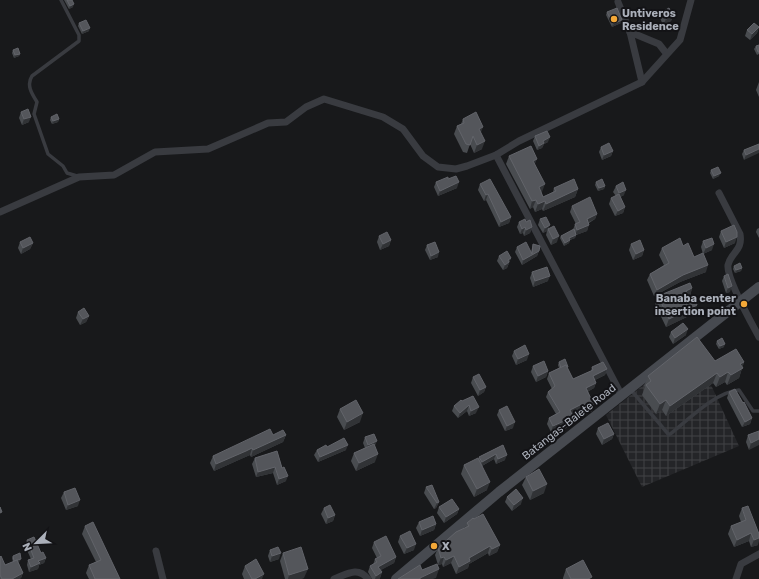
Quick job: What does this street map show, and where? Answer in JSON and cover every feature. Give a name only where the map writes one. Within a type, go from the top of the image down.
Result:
[{"type":"main road","name":"Batangas-Balete Road","points":[[396,579],[499,492],[759,287]]},
{"type":"street","points":[[0,212],[79,177],[114,175],[155,152],[208,149],[268,123],[286,122],[306,107],[324,99],[383,117],[403,129],[423,156],[438,167],[456,169],[496,155],[519,141],[642,82],[666,53],[680,40],[691,0]]},
{"type":"street","points":[[618,2],[630,32],[642,82]]},
{"type":"street","points":[[630,32],[659,44],[666,53]]},
{"type":"street","points":[[496,155],[622,396]]},
{"type":"street","points":[[719,193],[740,234],[741,245],[728,265],[729,273],[740,301],[759,337]]},
{"type":"street","points":[[156,551],[163,579]]},
{"type":"street","points":[[736,579],[741,564],[759,554]]},
{"type":"street","points":[[334,579],[357,571],[363,573],[368,579]]},
{"type":"lane","points":[[61,0],[79,35],[79,41],[32,76],[30,90],[37,102],[34,114],[48,154],[63,166],[67,173],[79,177]]},
{"type":"lane","points":[[630,389],[669,435],[721,394],[732,390],[739,390],[753,411],[759,410]]},
{"type":"shaded area","points":[[686,351],[712,387],[739,446],[642,487],[606,415]]},
{"type":"building","points":[[67,0],[72,0],[74,4],[70,6]]},
{"type":"building","name":"Untiveros Residence","points":[[617,8],[622,20],[613,24],[607,12]]},
{"type":"building","points":[[669,8],[673,16],[666,19],[662,12]]},
{"type":"building","points":[[86,20],[90,28],[83,31],[79,23]]},
{"type":"building","points":[[754,23],[759,27],[752,34],[747,30]]},
{"type":"building","points":[[759,45],[759,52],[758,52],[756,46]]},
{"type":"building","points":[[18,48],[20,54],[15,55],[13,50]]},
{"type":"building","points":[[28,109],[31,117],[24,119],[21,112]]},
{"type":"building","points":[[476,112],[483,127],[479,129],[485,141],[477,145],[473,136],[470,145],[466,144],[457,126],[464,123],[463,119]]},
{"type":"building","points":[[57,114],[59,119],[53,121],[51,117]]},
{"type":"building","points":[[547,131],[550,137],[543,141],[544,143],[539,146],[535,136]]},
{"type":"building","points":[[609,143],[613,151],[604,155],[601,147]]},
{"type":"building","points":[[759,144],[759,149],[746,155],[744,150]]},
{"type":"building","points":[[531,146],[537,159],[533,161],[545,184],[539,187],[543,197],[556,191],[554,188],[574,179],[578,189],[546,204],[545,201],[538,204],[536,200],[532,201],[509,156]]},
{"type":"building","points":[[718,167],[721,173],[714,176],[711,170]]},
{"type":"building","points":[[456,176],[459,182],[440,191],[436,182],[448,177],[448,179]]},
{"type":"building","points":[[490,179],[511,217],[501,222],[488,194],[486,195],[480,184]]},
{"type":"building","points":[[602,179],[605,186],[599,188],[596,182]]},
{"type":"building","points":[[623,182],[626,190],[619,193],[616,186]]},
{"type":"building","points":[[619,194],[625,207],[618,211],[611,198]]},
{"type":"building","points":[[590,197],[597,214],[587,219],[589,225],[577,230],[575,224],[580,222],[572,206]]},
{"type":"building","points":[[546,217],[550,225],[545,228],[540,219]]},
{"type":"building","points":[[525,219],[526,222],[530,220],[532,227],[526,230],[525,227],[522,229],[519,222]]},
{"type":"building","points":[[734,225],[737,232],[737,237],[726,242],[721,231]]},
{"type":"building","points":[[554,226],[559,236],[553,239],[548,229]]},
{"type":"building","points":[[574,229],[576,235],[569,238],[570,240],[565,243],[561,236]]},
{"type":"building","points":[[387,232],[391,240],[383,244],[379,236]]},
{"type":"building","points":[[30,237],[33,243],[23,248],[20,242]]},
{"type":"building","points":[[680,238],[683,246],[688,243],[694,257],[703,253],[708,265],[683,275],[657,290],[650,274],[669,263],[662,248]]},
{"type":"building","points":[[712,238],[714,244],[706,248],[703,241]]},
{"type":"building","points":[[640,240],[644,250],[636,254],[631,244]]},
{"type":"building","points":[[435,242],[439,252],[431,256],[427,245]]},
{"type":"building","points":[[526,242],[532,254],[533,244],[540,246],[539,251],[523,260],[517,247]]},
{"type":"building","points":[[507,251],[511,258],[505,265],[499,256]]},
{"type":"building","points":[[740,263],[742,268],[736,270],[734,266]]},
{"type":"building","points":[[547,267],[550,276],[535,281],[532,272]]},
{"type":"building","points":[[728,274],[732,286],[728,288],[724,276]]},
{"type":"building","points":[[690,283],[692,288],[686,291],[691,302],[695,300],[697,305],[669,319],[658,296]]},
{"type":"building","points":[[84,308],[89,316],[83,319],[78,312]]},
{"type":"building","points":[[683,323],[688,329],[675,338],[671,332]]},
{"type":"building","points":[[697,337],[715,361],[736,349],[744,362],[740,364],[743,368],[731,375],[728,372],[720,377],[717,373],[670,406],[666,400],[660,404],[646,385],[651,381],[648,376]]},
{"type":"building","points":[[722,338],[725,344],[720,346],[717,341]]},
{"type":"building","points":[[525,345],[529,354],[518,359],[514,351]]},
{"type":"building","points":[[565,359],[568,367],[566,365],[561,368],[559,362]]},
{"type":"building","points":[[544,361],[548,371],[538,376],[533,366]]},
{"type":"building","points":[[603,362],[607,369],[593,376],[596,383],[586,388],[594,405],[585,410],[582,404],[570,410],[574,419],[566,423],[564,421],[553,426],[549,418],[560,412],[548,392],[555,386],[549,373],[566,365],[573,379],[593,370],[592,367]]},
{"type":"building","points":[[479,374],[486,387],[480,390],[473,377]]},
{"type":"building","points":[[735,389],[752,418],[745,422],[729,392]]},
{"type":"building","points":[[473,396],[479,407],[471,411],[469,405],[460,413],[454,406],[461,400],[462,401]]},
{"type":"building","points":[[356,400],[363,413],[347,422],[340,409]]},
{"type":"building","points":[[507,406],[515,422],[507,426],[499,410]]},
{"type":"building","points":[[608,423],[614,434],[604,439],[598,428]]},
{"type":"building","points":[[270,429],[273,435],[283,430],[286,435],[253,450],[252,448],[216,464],[213,456]]},
{"type":"building","points":[[759,431],[759,439],[751,443],[748,435]]},
{"type":"building","points":[[374,434],[377,441],[368,445],[365,437]]},
{"type":"building","points":[[344,438],[348,445],[320,457],[317,450],[326,445],[327,447]]},
{"type":"building","points":[[374,444],[378,454],[359,463],[354,453]]},
{"type":"building","points":[[503,445],[507,455],[498,459],[496,454],[482,462],[479,457]]},
{"type":"building","points":[[277,451],[282,468],[284,467],[288,476],[279,479],[275,467],[258,472],[255,458]]},
{"type":"building","points":[[478,458],[490,482],[477,489],[464,465]]},
{"type":"building","points":[[539,469],[547,484],[533,491],[526,477]]},
{"type":"building","points":[[432,485],[439,502],[437,503],[426,487]]},
{"type":"building","points":[[75,488],[80,500],[68,505],[64,492]]},
{"type":"building","points":[[516,489],[523,498],[514,505],[507,497]]},
{"type":"building","points":[[452,499],[459,509],[446,517],[439,507]]},
{"type":"building","points":[[330,505],[335,515],[328,518],[324,508]]},
{"type":"building","points":[[748,506],[759,534],[759,538],[754,540],[751,533],[737,540],[731,526],[746,520],[742,508]]},
{"type":"building","points":[[483,514],[500,545],[492,549],[490,546],[469,558],[470,561],[459,567],[454,556],[446,560],[444,557],[441,558],[438,548],[456,532],[469,526],[467,523],[473,518],[474,519]]},
{"type":"building","points":[[433,516],[436,524],[422,530],[419,522]]},
{"type":"building","points":[[93,522],[120,579],[95,579],[89,565],[101,560],[85,526]]},
{"type":"building","points":[[410,531],[416,544],[407,548],[400,536]]},
{"type":"building","points":[[386,536],[396,557],[378,567],[382,572],[376,576],[370,566],[377,562],[375,559],[381,556],[374,542]]},
{"type":"building","points":[[34,537],[41,553],[43,552],[46,558],[38,561],[40,563],[31,567],[28,560],[34,558],[27,540]]},
{"type":"building","points":[[278,547],[281,553],[272,556],[270,550]]},
{"type":"building","points":[[301,547],[308,569],[289,575],[283,553]]},
{"type":"building","points":[[20,553],[21,559],[14,561],[13,556]]},
{"type":"building","points":[[1,556],[5,565],[17,560],[23,573],[12,579],[2,579],[0,575]]},
{"type":"building","points":[[256,559],[264,574],[252,579],[245,566]]},
{"type":"building","points":[[583,560],[592,577],[588,579],[571,579],[566,569]]},
{"type":"building","points":[[437,564],[439,569],[420,579],[398,579],[420,565],[422,570]]},
{"type":"place","name":"Untiveros Residence","points":[[614,19]]},
{"type":"place","name":"Banaba center insertion point","points":[[744,304]]},
{"type":"place","name":"X","points":[[434,546]]}]
